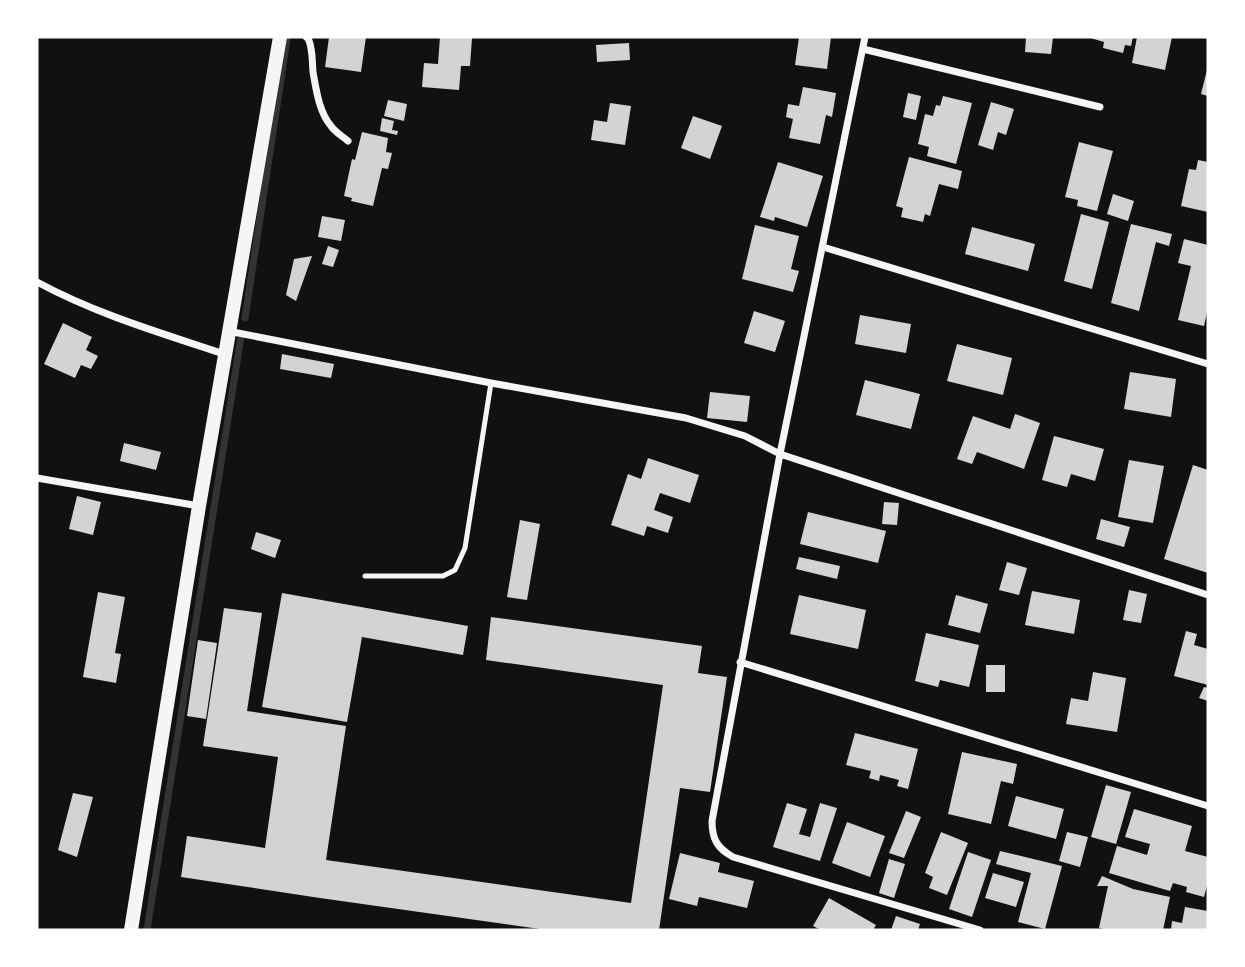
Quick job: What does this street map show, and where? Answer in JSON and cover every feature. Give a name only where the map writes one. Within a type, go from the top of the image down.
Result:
[{"type":"main road","points":[[131,930],[224,354],[280,37]]},
{"type":"street","points":[[306,37],[312,46],[313,71],[324,117],[331,127],[348,141]]},
{"type":"street","points":[[865,37],[780,454],[740,663],[712,833],[716,844],[733,857],[979,930]]},
{"type":"street","points":[[863,49],[1100,107]]},
{"type":"street","points":[[823,247],[1208,364]]},
{"type":"street","points":[[37,282],[114,317],[224,354]]},
{"type":"street","points":[[228,331],[686,418],[745,436],[780,454],[1208,595]]},
{"type":"street","points":[[37,478],[199,506]]},
{"type":"street","points":[[740,663],[1208,806]]},
{"type":"lane","points":[[365,576],[443,576],[455,570],[465,548],[491,383]]},
{"type":"building","points":[[329,37],[366,37],[361,72],[325,67]]},
{"type":"building","points":[[440,37],[472,38],[470,66],[461,66],[459,90],[422,87],[424,63],[438,64]]},
{"type":"building","points":[[799,37],[831,37],[827,69],[795,65]]},
{"type":"building","points":[[1026,37],[1053,37],[1051,54],[1025,52]]},
{"type":"building","points":[[1087,37],[1133,37],[1131,46],[1125,45],[1123,53],[1103,48],[1104,42]]},
{"type":"building","points":[[1137,37],[1172,37],[1165,70],[1132,63]]},
{"type":"building","points":[[629,43],[630,60],[597,62],[596,45]]},
{"type":"building","points":[[1208,70],[1208,96],[1201,94]]},
{"type":"building","points":[[803,87],[836,93],[832,117],[826,115],[820,144],[789,138],[793,119],[786,117],[788,104],[799,106]]},
{"type":"building","points":[[908,93],[921,96],[916,120],[903,117]]},
{"type":"building","points":[[943,96],[972,103],[956,164],[927,156],[929,147],[918,144],[925,114],[933,116],[936,105],[940,106]]},
{"type":"building","points":[[388,100],[407,104],[404,121],[384,116]]},
{"type":"building","points":[[991,102],[1014,109],[1006,135],[998,132],[993,150],[978,145]]},
{"type":"building","points":[[610,103],[631,106],[625,145],[591,140],[594,120],[607,122]]},
{"type":"building","points":[[693,116],[722,126],[710,159],[681,148]]},
{"type":"building","points":[[382,118],[394,121],[392,130],[398,131],[397,135],[380,131]]},
{"type":"building","points":[[362,132],[388,138],[386,152],[392,153],[388,169],[382,168],[373,206],[351,201],[352,198],[344,196],[352,159],[355,160]]},
{"type":"building","points":[[1079,142],[1113,151],[1097,211],[1077,206],[1078,200],[1065,197]]},
{"type":"building","points":[[909,157],[962,171],[958,189],[939,184],[930,216],[925,214],[923,222],[901,217],[903,208],[896,206]]},
{"type":"building","points":[[1198,160],[1208,162],[1208,212],[1181,206],[1189,169],[1196,170]]},
{"type":"building","points":[[778,162],[823,176],[807,227],[775,217],[774,221],[760,217]]},
{"type":"building","points":[[1113,194],[1134,201],[1128,221],[1107,214]]},
{"type":"building","points":[[1081,214],[1109,222],[1092,289],[1064,281]]},
{"type":"building","points":[[322,216],[345,220],[341,241],[318,237]]},
{"type":"building","points":[[1131,224],[1172,234],[1169,246],[1156,242],[1139,311],[1111,303]]},
{"type":"building","points":[[755,225],[799,236],[791,269],[799,271],[793,292],[742,279]]},
{"type":"building","points":[[972,227],[1035,244],[1028,271],[965,254]]},
{"type":"building","points":[[1184,239],[1208,245],[1208,308],[1204,326],[1178,320],[1191,266],[1178,263]]},
{"type":"building","points":[[328,246],[339,250],[333,267],[322,264]]},
{"type":"building","points":[[312,256],[296,301],[286,295],[294,259]]},
{"type":"building","points":[[754,311],[785,321],[775,352],[744,343]]},
{"type":"building","points":[[860,315],[911,324],[906,353],[855,344]]},
{"type":"building","points":[[63,323],[92,337],[86,350],[98,356],[91,369],[81,365],[75,378],[44,364]]},
{"type":"building","points":[[957,344],[1012,358],[1003,395],[947,381]]},
{"type":"building","points":[[282,354],[334,364],[331,378],[280,369]]},
{"type":"building","points":[[1130,372],[1176,379],[1171,417],[1124,409]]},
{"type":"building","points":[[865,380],[920,394],[911,429],[856,415]]},
{"type":"building","points":[[710,392],[750,396],[747,422],[707,418]]},
{"type":"building","points":[[1015,414],[1040,423],[1024,469],[977,452],[972,464],[957,459],[973,416],[1010,429]]},
{"type":"building","points":[[1054,436],[1104,449],[1095,481],[1071,474],[1067,487],[1042,480]]},
{"type":"building","points":[[124,443],[161,452],[156,470],[120,461]]},
{"type":"building","points":[[648,458],[699,475],[690,503],[660,493],[654,510],[673,517],[668,533],[647,526],[644,536],[611,525],[628,474],[641,479]]},
{"type":"building","points":[[1129,460],[1164,466],[1153,523],[1118,517]]},
{"type":"building","points":[[1193,465],[1208,470],[1208,573],[1164,559]]},
{"type":"building","points":[[77,496],[101,502],[93,535],[69,529]]},
{"type":"building","points":[[884,502],[899,503],[897,525],[882,524]]},
{"type":"building","points":[[808,512],[886,531],[878,563],[800,544]]},
{"type":"building","points":[[1101,519],[1130,527],[1124,547],[1096,539]]},
{"type":"building","points":[[520,520],[540,524],[527,600],[507,597]]},
{"type":"building","points":[[256,532],[281,540],[275,558],[251,549]]},
{"type":"building","points":[[799,557],[840,566],[837,579],[796,569]]},
{"type":"building","points":[[1007,562],[1027,568],[1019,595],[999,590]]},
{"type":"building","points":[[1129,590],[1147,594],[1141,623],[1123,620]]},
{"type":"building","points":[[1032,591],[1080,600],[1074,634],[1025,625]]},
{"type":"building","points":[[98,592],[125,597],[115,653],[121,654],[116,683],[83,677]]},
{"type":"building","points":[[282,593],[468,626],[463,655],[362,637],[347,722],[262,707]]},
{"type":"building","points":[[799,595],[866,610],[858,649],[790,634]]},
{"type":"building","points":[[956,595],[988,604],[980,633],[948,625]]},
{"type":"building","points":[[224,608],[262,613],[247,711],[346,726],[326,860],[631,903],[663,685],[486,660],[491,617],[702,646],[698,673],[727,677],[710,792],[680,788],[659,930],[547,930],[181,877],[187,836],[265,848],[278,757],[203,746]]},
{"type":"building","points":[[1186,631],[1197,634],[1194,645],[1208,649],[1208,685],[1174,676]]},
{"type":"building","points":[[926,633],[979,645],[969,687],[940,680],[938,687],[915,681]]},
{"type":"building","points":[[198,640],[217,643],[206,719],[187,716]]},
{"type":"building","points":[[986,665],[1005,665],[1005,692],[986,692]]},
{"type":"building","points":[[1093,672],[1126,678],[1117,732],[1066,724],[1071,698],[1088,701]]},
{"type":"building","points":[[1204,687],[1208,688],[1208,701],[1199,698]]},
{"type":"building","points":[[855,733],[918,749],[908,789],[897,786],[899,780],[880,775],[879,781],[869,778],[871,771],[846,765]]},
{"type":"building","points":[[962,752],[1017,764],[1013,784],[1001,781],[991,824],[948,814]]},
{"type":"building","points":[[1106,785],[1131,792],[1116,844],[1091,837]]},
{"type":"building","points":[[73,793],[93,797],[77,857],[58,850]]},
{"type":"building","points":[[1016,796],[1064,809],[1056,839],[1008,826]]},
{"type":"building","points":[[787,803],[807,809],[799,834],[810,837],[820,803],[837,808],[820,861],[773,847]]},
{"type":"building","points":[[1134,809],[1192,826],[1185,851],[1208,857],[1208,882],[1204,897],[1186,892],[1187,887],[1173,883],[1170,891],[1109,873],[1117,846],[1147,855],[1150,844],[1125,837]]},
{"type":"building","points":[[906,811],[921,817],[904,858],[889,853]]},
{"type":"building","points":[[847,822],[885,836],[870,877],[832,863]]},
{"type":"building","points":[[941,832],[968,843],[947,895],[929,888],[933,877],[925,873]]},
{"type":"building","points":[[1067,832],[1088,837],[1080,867],[1059,861]]},
{"type":"building","points":[[1000,851],[1062,866],[1045,929],[1018,922],[1031,873],[996,864]]},
{"type":"building","points":[[968,852],[991,860],[972,917],[949,909]]},
{"type":"building","points":[[680,853],[720,863],[718,872],[754,881],[747,908],[699,897],[697,906],[669,899]]},
{"type":"building","points":[[889,859],[905,864],[894,898],[879,893]]},
{"type":"building","points":[[993,873],[1024,882],[1016,907],[985,898]]},
{"type":"building","points":[[1102,876],[1133,889],[1170,897],[1163,930],[1099,928],[1108,886],[1097,886]]},
{"type":"building","points":[[829,898],[876,925],[873,930],[821,930],[813,926]]},
{"type":"building","points":[[1185,907],[1208,911],[1208,930],[1171,930],[1172,921],[1182,923]]},
{"type":"building","points":[[896,916],[920,924],[918,930],[891,930]]},
{"type":"waterway","points":[[245,318],[287,39]]},
{"type":"waterway","points":[[147,930],[241,337]]}]
